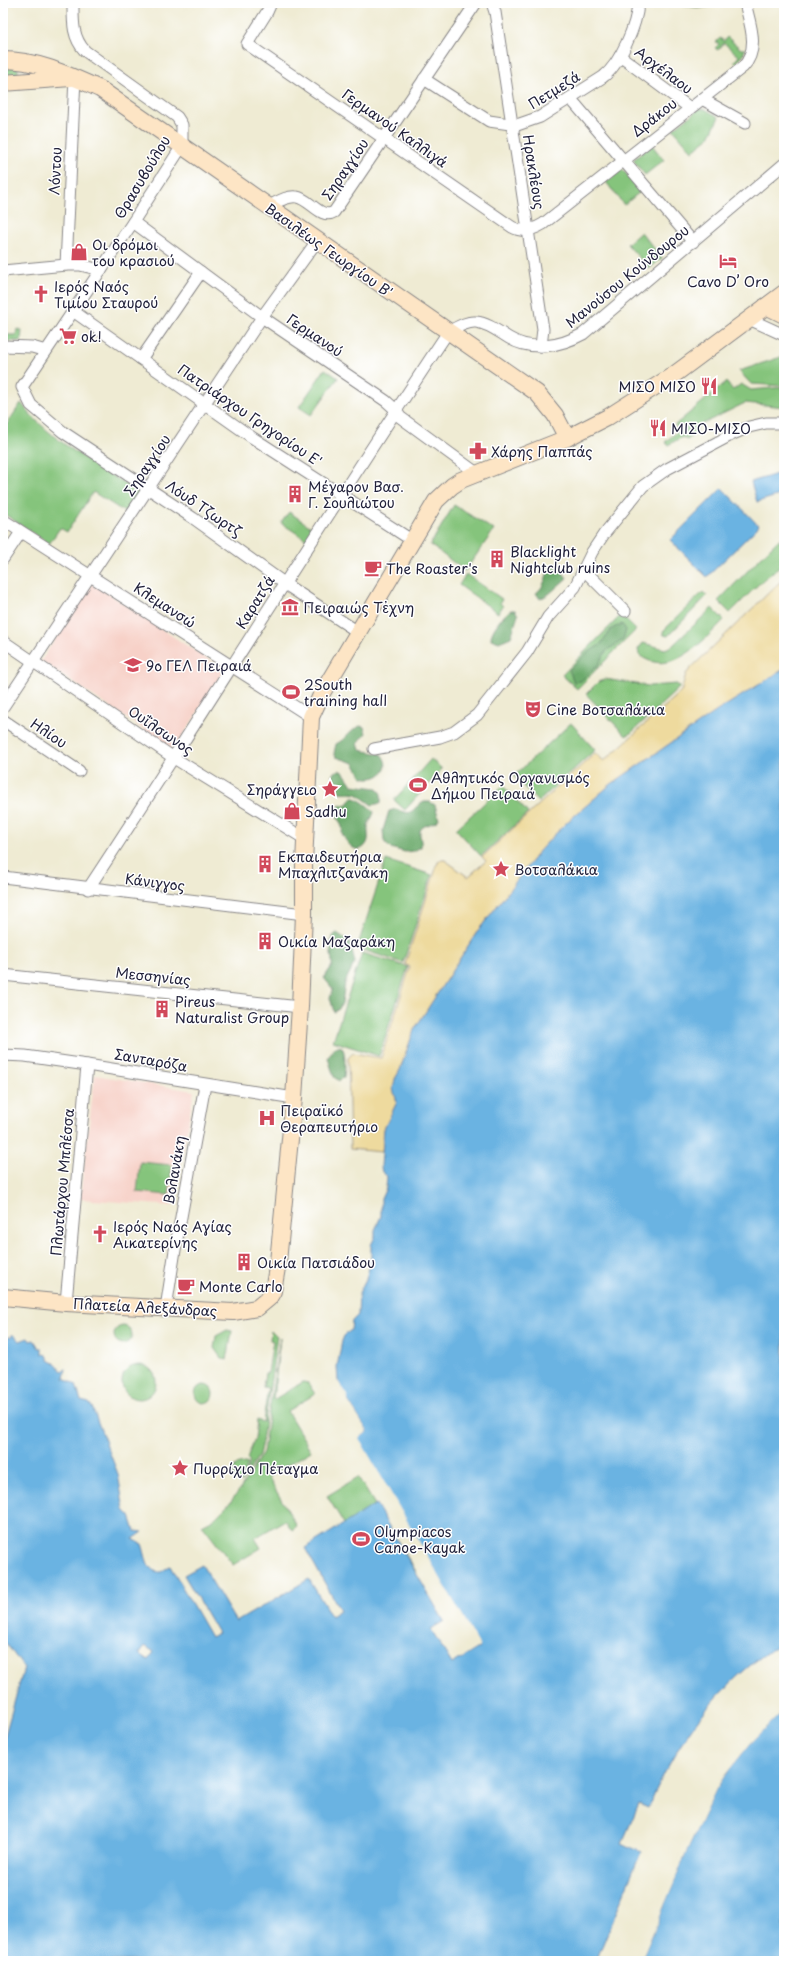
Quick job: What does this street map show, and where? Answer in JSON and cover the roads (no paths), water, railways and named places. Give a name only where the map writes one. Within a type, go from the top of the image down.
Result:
[{"type":"main road","name":"Βασιλέως Γεωργίου Β'","points":[[3,60],[34,62],[100,89],[267,207],[537,393],[555,415],[567,438]]},
{"type":"main road","name":"Βασιλέως Γεωργίου Β'","points":[[3,83],[75,78]]},
{"type":"main road","points":[[310,717],[322,693],[436,501],[444,492],[461,480],[567,438],[597,424],[645,394],[784,293]]},
{"type":"main road","points":[[766,306],[784,315]]},
{"type":"main road","name":"Πλατεία Αλεξάνδρας","points":[[3,1297],[66,1303],[233,1312],[257,1308],[269,1298],[274,1284],[283,1217],[294,1098],[304,914],[305,839],[310,717]]},
{"type":"street","name":"Θρασυβούλου","points":[[22,387],[133,222],[182,146],[183,130],[180,121],[80,46],[73,26],[73,3]]},
{"type":"street","name":"Γερμανού Καλλιγά","points":[[271,3],[247,44],[512,227],[520,230],[528,230]]},
{"type":"street","name":"Σηραγγίου","points":[[267,207],[287,198],[298,197],[324,213],[331,213],[335,210],[476,3]]},
{"type":"street","name":"Ηρακλέους","points":[[492,3],[543,329],[540,346]]},
{"type":"street","name":"Πετμεζά","points":[[424,79],[482,117],[496,123],[512,125],[532,121],[608,73],[620,56],[635,17],[638,3]]},
{"type":"street","name":"Δράκου","points":[[528,230],[543,224],[743,67],[751,56],[753,39],[745,3]]},
{"type":"street","name":"Αρχέλαου","points":[[620,56],[690,108]]},
{"type":"street","name":"Λόντου","points":[[66,265],[75,78]]},
{"type":"street","points":[[570,98],[693,242]]},
{"type":"street","name":"Αρχέλαου","points":[[702,99],[746,123]]},
{"type":"street","name":"Μανούσου Κούνδουρου","points":[[448,332],[469,322],[475,322],[488,325],[517,342],[540,346],[563,343],[583,334],[784,164]]},
{"type":"street","name":"Γερμανού","points":[[133,222],[262,317],[396,410],[400,417],[478,474]]},
{"type":"street","name":"Σηραγγίου","points":[[3,707],[262,317],[317,241]]},
{"type":"street","points":[[3,271],[66,265],[80,265],[101,270]]},
{"type":"street","points":[[141,358],[201,272]]},
{"type":"street","name":"Πατριάρχου Γρηγορίου Ε'","points":[[73,311],[253,438],[413,541]]},
{"type":"street","points":[[749,319],[784,335]]},
{"type":"street","name":"Καρατζά","points":[[88,889],[174,758],[341,495],[448,332]]},
{"type":"street","points":[[3,346],[32,347],[46,351]]},
{"type":"street","name":"Λόυδ Τζωρτζ","points":[[22,387],[28,400],[44,417],[63,432],[193,518],[358,632]]},
{"type":"street","points":[[374,749],[440,737],[454,732],[477,715],[527,652],[548,617],[575,587],[583,569],[604,534],[632,497],[653,478],[667,469],[749,427],[766,423],[784,423]]},
{"type":"street","name":"Κλεμανσώ","points":[[3,520],[310,717]]},
{"type":"street","points":[[3,559],[21,532]]},
{"type":"street","points":[[583,569],[625,611]]},
{"type":"street","name":"Ουΐλσωνος","points":[[3,641],[33,663],[174,758],[305,839]]},
{"type":"street","name":"Ηλίου","points":[[3,720],[78,771]]},
{"type":"street","name":"Κάνιγγος","points":[[3,878],[304,914]]},
{"type":"street","name":"Μεσσηνίας","points":[[3,975],[300,1007]]},
{"type":"street","name":"Σανταρόζα","points":[[3,1055],[25,1056],[87,1065],[294,1098]]},
{"type":"street","name":"Πλωτάρχου Μπλέσσα","points":[[66,1303],[87,1065]]},
{"type":"street","name":"Βολανάκη","points":[[166,1308],[205,1085]]},
{"type":"water","points":[[777,474],[783,494],[757,502],[751,482]]},
{"type":"water","points":[[722,488],[759,526],[707,577],[670,540]]},
{"type":"water","points":[[784,669],[784,1641],[761,1657],[720,1693],[687,1735],[660,1782],[648,1808],[639,1804],[622,1843],[641,1852],[596,1961],[3,1961],[3,1742],[24,1668],[3,1639],[3,1330],[4,1336],[11,1338],[12,1334],[20,1341],[28,1338],[30,1341],[34,1340],[39,1348],[42,1348],[42,1353],[47,1355],[49,1360],[56,1364],[62,1371],[66,1369],[64,1378],[76,1385],[81,1401],[89,1403],[92,1407],[118,1474],[124,1510],[130,1516],[135,1531],[143,1532],[133,1539],[142,1544],[147,1562],[152,1569],[161,1572],[170,1566],[211,1637],[218,1633],[184,1575],[202,1565],[236,1622],[309,1579],[331,1616],[340,1610],[305,1548],[376,1504],[444,1621],[431,1629],[452,1664],[480,1647],[358,1438],[368,1432],[348,1401],[338,1381],[337,1367],[342,1341],[344,1336],[351,1330],[352,1321],[358,1315],[359,1293],[366,1279],[371,1260],[371,1245],[381,1216],[381,1199],[386,1188],[387,1177],[382,1172],[381,1167],[384,1129],[397,1102],[393,1089],[395,1079],[400,1070],[414,1030],[477,932],[540,850],[565,824],[610,785],[717,711]],"holes":[[[145,1646],[154,1652],[148,1660],[139,1654]]]},
{"type":"water","points":[[784,1710],[784,1961],[641,1961],[687,1851],[716,1789],[725,1775],[750,1744]]},
{"type":"place","name":"Οι δρόμοι του κρασιού","points":[[79,252]]},
{"type":"place","name":"Cavo D’ Oro","points":[[728,261]]},
{"type":"place","name":"Ιερός Ναός Τιμίου Σταυρού","points":[[41,294]]},
{"type":"place","name":"ok!","points":[[68,336]]},
{"type":"place","name":"ΜΙΣΟ ΜΙΣΟ","points":[[709,386]]},
{"type":"place","name":"ΜΙΣΟ-ΜΙΣΟ","points":[[658,428]]},
{"type":"place","name":"Χάρης Παππάς","points":[[478,451]]},
{"type":"place","name":"Μέγαρον Βασ. Γ. Σουλιώτου","points":[[295,494]]},
{"type":"place","name":"Blacklight Nightclub ruins","points":[[497,559]]},
{"type":"place","name":"The Roaster's","points":[[373,568]]},
{"type":"place","name":"Πειραιώς Τἐχνη","points":[[290,607]]},
{"type":"place","name":"9ο ΓΕΛ Πειραιά","points":[[133,665]]},
{"type":"place","name":"2South training hall","points":[[291,692]]},
{"type":"place","name":"Cine Βοτσαλάκια","points":[[533,709]]},
{"type":"place","name":"Αθλητικός Οργανισμός Δήμου Πειραιά","points":[[418,785]]},
{"type":"place","name":"Σηράγγειο","points":[[330,789]]},
{"type":"place","name":"Sadhu","points":[[292,811]]},
{"type":"place","name":"Εκπαιδευτήρια Μπαχλιτζανάκη","points":[[265,864]]},
{"type":"place","name":"Βοτσαλάκια","points":[[501,869]]},
{"type":"place","name":"Οικία Μαζαράκη","points":[[265,941]]},
{"type":"place","name":"Pireus Naturalist Group","points":[[162,1009]]},
{"type":"place","name":"Πειραϊκό Θεραπευτήριο","points":[[267,1118]]},
{"type":"place","name":"Ιερός Ναός Αγίας Αικατερίνης","points":[[100,1234]]},
{"type":"place","name":"Οικία Πατσιάδου","points":[[244,1262]]},
{"type":"place","name":"Monte Carlo","points":[[186,1286]]},
{"type":"place","name":"Πυρρίχιο Πέταγμα","points":[[180,1468]]},
{"type":"place","name":"Olympiacos Canoe-Kayak","points":[[361,1539]]}]
